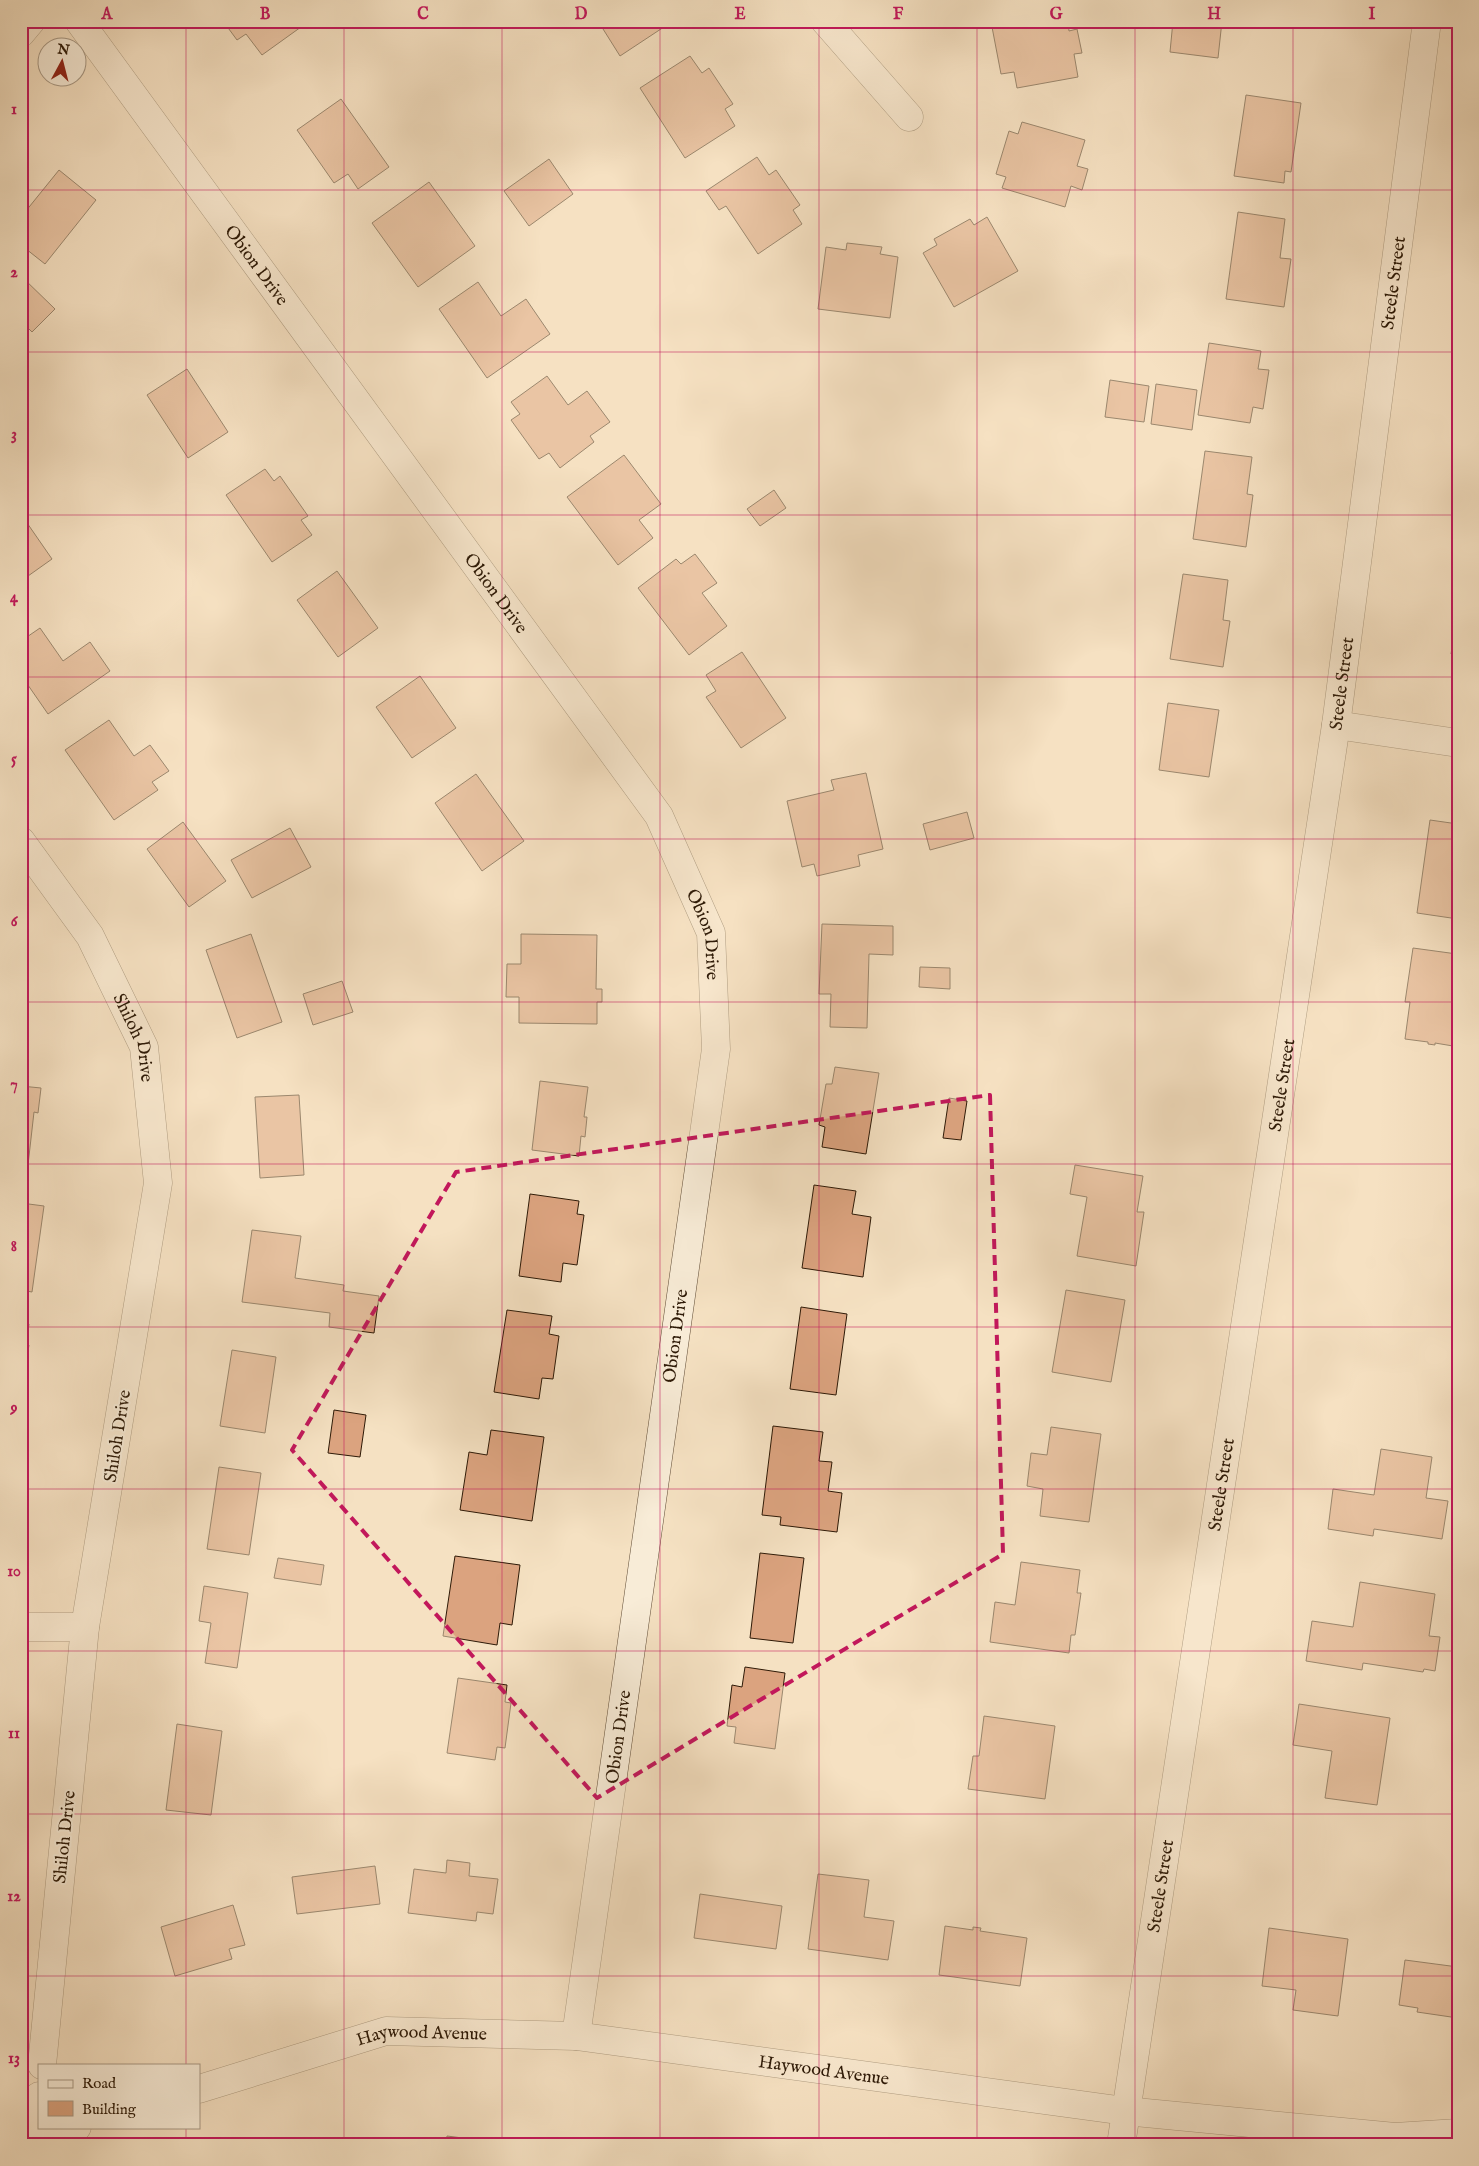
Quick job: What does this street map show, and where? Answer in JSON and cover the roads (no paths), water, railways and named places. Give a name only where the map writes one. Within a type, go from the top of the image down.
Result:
[{"type":"street","points":[[21,33],[31,21]]},
{"type":"street","name":"Obion Drive","points":[[79,21],[658,816],[712,933],[716,1049],[576,2036]]},
{"type":"street","points":[[825,21],[909,118]]},
{"type":"street","name":"Steele Street","points":[[1121,2145],[1336,724],[1427,21]]},
{"type":"street","points":[[1336,724],[1458,744]]},
{"type":"street","name":"Shiloh Drive","points":[[21,840],[90,936],[144,1047],[158,1183],[85,1627],[42,2064]]},
{"type":"street","points":[[21,1627],[85,1627]]},
{"type":"street","name":"Haywood Avenue","points":[[200,2089],[386,2031],[576,2036],[1125,2111],[1395,2137],[1458,2134]]},
{"type":"street","points":[[28,2142],[38,2100]]},
{"type":"street","points":[[28,2142],[74,2128]]}]
